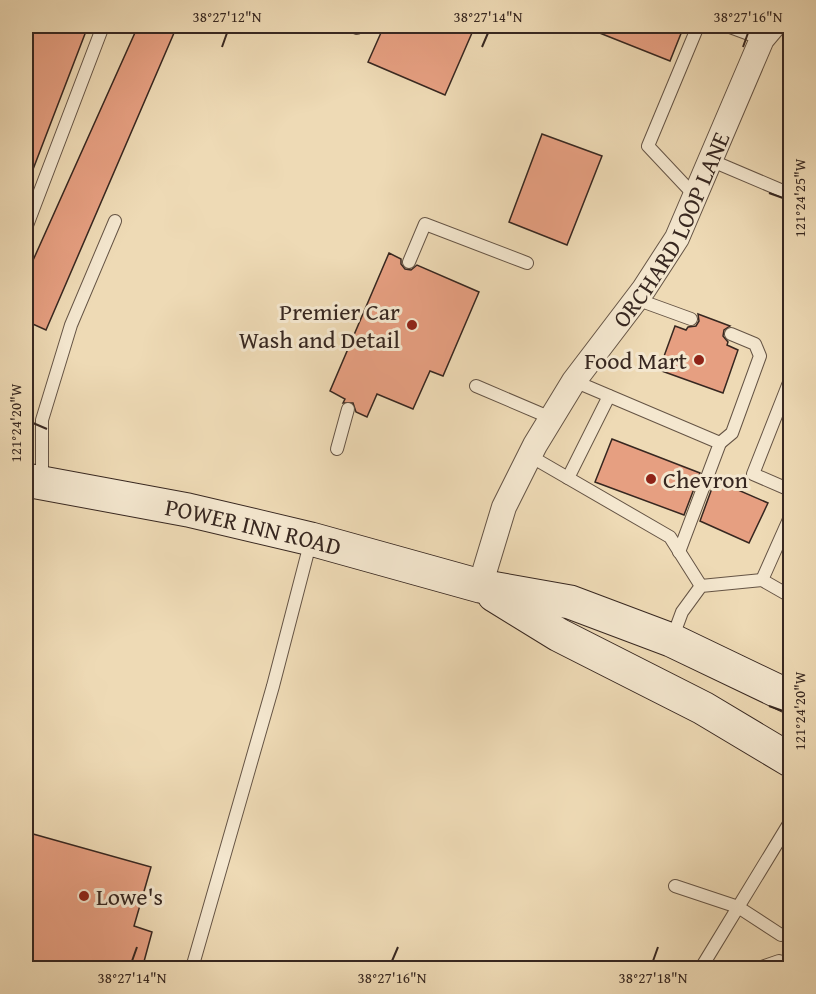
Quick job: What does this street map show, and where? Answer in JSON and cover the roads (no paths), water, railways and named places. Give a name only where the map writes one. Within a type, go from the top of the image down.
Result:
[{"type":"main road","name":"POWER INN ROAD","points":[[34,482],[188,510],[311,539],[480,586],[570,602],[671,640],[790,697]]},
{"type":"main road","name":"POWER INN ROAD","points":[[480,586],[559,635],[703,708],[790,760]]},
{"type":"street","name":"ORCHARD LOOP LANE","points":[[480,586],[504,507],[551,418],[574,381],[636,299],[677,238],[762,30]]},
{"type":"lane","points":[[26,228],[103,26]]},
{"type":"lane","points":[[352,26],[357,28],[358,26]]},
{"type":"lane","points":[[695,196],[648,146],[699,26]]},
{"type":"lane","points":[[727,26],[762,30]]},
{"type":"lane","points":[[710,160],[790,194]]},
{"type":"lane","points":[[34,482],[42,420],[71,325],[115,221]]},
{"type":"lane","points":[[409,262],[425,224],[527,263]]},
{"type":"lane","points":[[636,299],[691,319]]},
{"type":"lane","points":[[679,552],[720,443],[732,433],[760,356],[755,344],[731,334]]},
{"type":"lane","points":[[790,380],[753,474],[790,490]]},
{"type":"lane","points":[[574,381],[720,443]]},
{"type":"lane","points":[[476,386],[551,418]]},
{"type":"lane","points":[[568,478],[609,396]]},
{"type":"lane","points":[[336,449],[348,409]]},
{"type":"lane","points":[[530,456],[670,537],[701,586]]},
{"type":"lane","points":[[762,580],[790,517]]},
{"type":"lane","points":[[192,969],[273,686],[311,539]]},
{"type":"lane","points":[[671,640],[682,612],[701,586],[762,580],[790,596]]},
{"type":"lane","points":[[701,969],[790,822]]},
{"type":"lane","points":[[675,886],[738,907],[781,936]]},
{"type":"lane","points":[[759,969],[779,961]]},
{"type":"place","name":"Premier Car Wash and Detail","points":[[412,325]]},
{"type":"place","name":"Food Mart","points":[[699,360]]},
{"type":"place","name":"Chevron","points":[[651,479]]},
{"type":"place","name":"Lowe's","points":[[84,896]]}]
